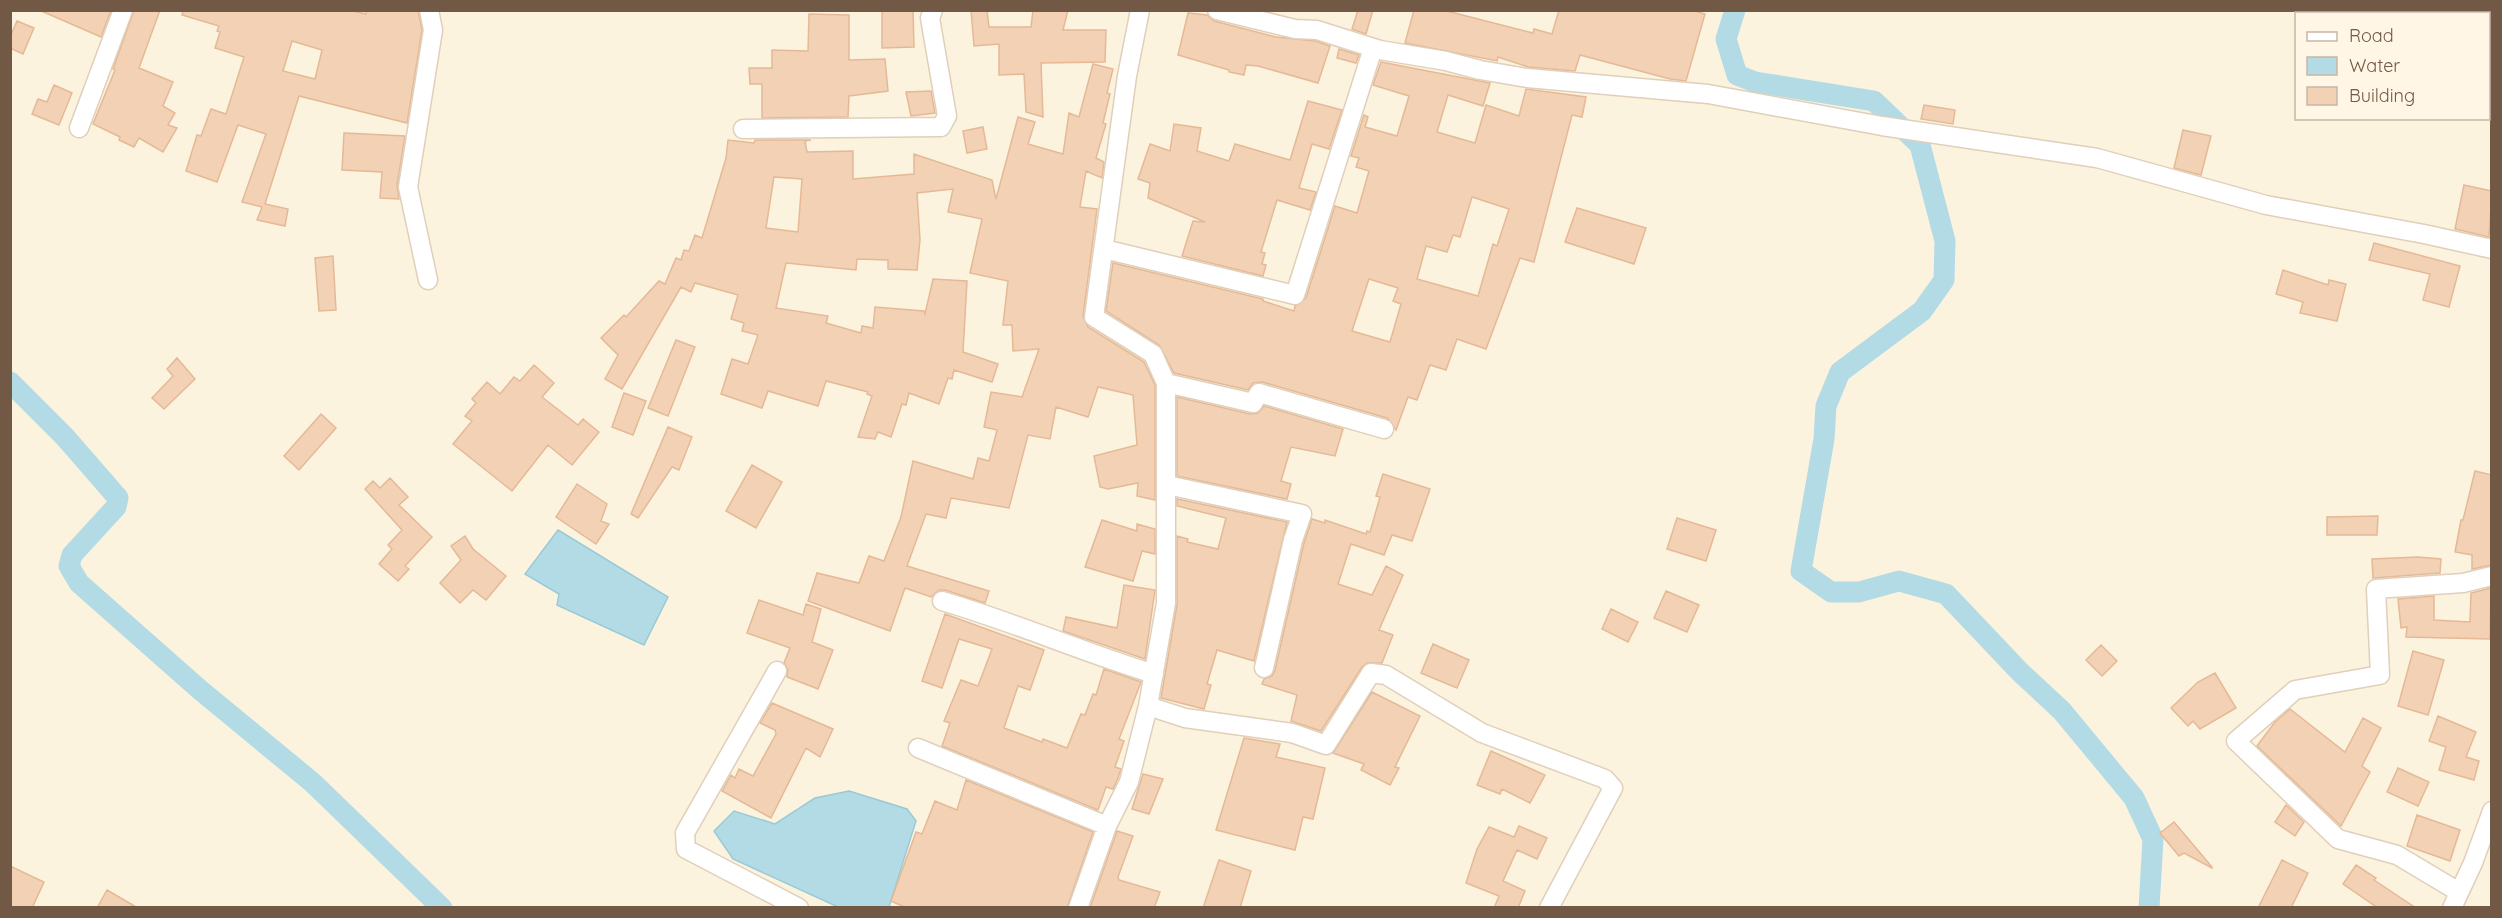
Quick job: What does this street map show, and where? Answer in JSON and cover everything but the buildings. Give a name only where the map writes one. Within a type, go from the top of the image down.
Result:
[{"type":"street","points":[[80,128],[123,10]]},
{"type":"street","points":[[428,280],[408,187],[433,30],[429,10]]},
{"type":"street","points":[[743,129],[941,127],[947,116],[930,18],[933,10]]},
{"type":"street","points":[[1078,908],[1107,826],[1129,782],[1149,706],[1166,603],[1164,544],[1167,484],[1166,383],[1153,354],[1094,317],[1126,76],[1140,10]]},
{"type":"street","points":[[1216,10],[1295,29],[1317,30],[1373,48],[1527,78],[1708,94],[1882,126],[2097,158],[2266,205],[2492,249]]},
{"type":"street","points":[[1104,249],[1295,295],[1373,48]]},
{"type":"street","points":[[1166,383],[1253,403],[1258,393],[1384,429]]},
{"type":"street","points":[[1167,484],[1302,514],[1293,540],[1264,668]]},
{"type":"street","points":[[2492,576],[2463,583],[2376,589],[2380,675],[2295,690],[2236,741],[2338,839],[2397,855],[2456,900],[2492,811]]},
{"type":"street","points":[[942,601],[1001,618],[1072,648],[1154,675]]},
{"type":"street","points":[[777,671],[685,833],[683,841],[686,849],[799,908]]},
{"type":"street","points":[[1149,706],[1185,718],[1292,733],[1326,745],[1371,673],[1386,675],[1482,733],[1605,779],[1613,788],[1549,908]]},
{"type":"street","points":[[918,748],[1107,826]]},
{"type":"water","points":[[558,530],[668,597],[644,645],[557,605],[559,594],[525,574]]},
{"type":"water","points":[[849,791],[907,809],[916,821],[889,907],[838,907],[733,859],[714,831],[734,811],[775,824],[815,798]]},
{"type":"waterway","points":[[1735,10],[1726,39],[1737,75],[1755,82],[1874,101],[1920,145],[1945,241],[1944,280],[1922,311],[1840,372],[1826,406],[1824,439],[1801,571],[1831,592],[1859,592],[1899,581],[1946,594],[2020,672],[2062,711],[2134,798],[2153,839],[2149,908]]},
{"type":"waterway","points":[[10,382],[65,437],[118,498],[116,507],[72,555],[69,566],[79,583],[199,689],[313,783],[442,908]]}]
